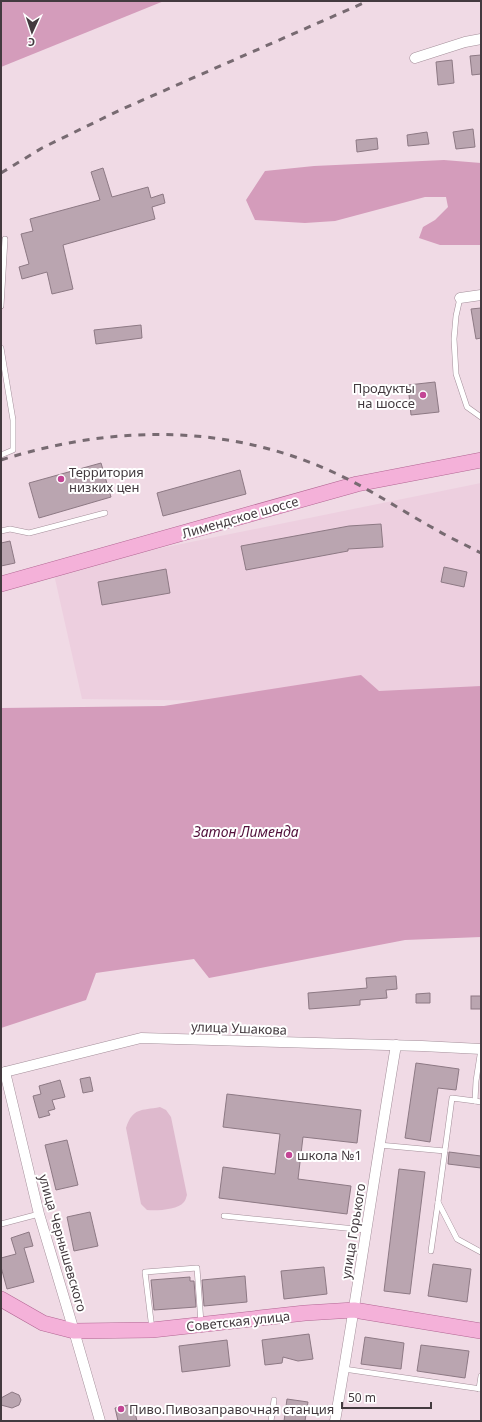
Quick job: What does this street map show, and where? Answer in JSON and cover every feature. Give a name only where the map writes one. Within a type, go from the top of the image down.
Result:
[{"type":"main road","name":"Лимендское шоссе","points":[[1,584],[357,484],[481,460]]},
{"type":"main road","name":"Советская улица","points":[[1,1299],[43,1323],[74,1331],[152,1330],[354,1310],[481,1330]]},
{"type":"street","points":[[415,58],[465,42],[481,39]]},
{"type":"street","points":[[460,298],[481,295]]},
{"type":"street","name":"улица Ушакова","points":[[3,1073],[141,1038],[396,1045],[481,1049]]},
{"type":"street","name":"улица Горького","points":[[335,1421],[396,1045]]},
{"type":"street","name":"улица Чернышевского","points":[[3,1073],[39,1214],[100,1421]]},
{"type":"lane","points":[[1,306],[5,239]]},
{"type":"lane","points":[[460,298],[456,316],[454,339],[456,374],[468,407],[481,417]]},
{"type":"lane","points":[[1,348],[13,420],[13,450],[1,455]]},
{"type":"lane","points":[[1,531],[10,529],[29,533],[105,513]]},
{"type":"lane","points":[[431,1251],[452,1098],[478,1101],[476,1081],[481,1049]]},
{"type":"lane","points":[[379,1145],[445,1151]]},
{"type":"lane","points":[[438,1202],[457,1239],[481,1252]]},
{"type":"lane","points":[[1,1224],[39,1214]]},
{"type":"lane","points":[[224,1216],[367,1230]]},
{"type":"lane","points":[[152,1330],[145,1272],[197,1268],[202,1325]]},
{"type":"lane","points":[[344,1369],[480,1389],[481,1376]]},
{"type":"lane","points":[[271,1421],[274,1400]]},
{"type":"shaded area","points":[[481,483],[481,704],[82,699],[53,570]]},
{"type":"shaded area","points":[[160,1107],[166,1110],[171,1117],[187,1195],[184,1202],[177,1207],[161,1210],[147,1210],[141,1204],[126,1128],[132,1116],[138,1111]]},
{"type":"water","points":[[1,1],[164,1],[1,67]]},
{"type":"water","points":[[444,160],[481,163],[481,245],[440,245],[419,238],[423,227],[435,220],[448,207],[446,197],[425,197],[335,221],[305,223],[255,220],[246,200],[265,171],[314,166]]},
{"type":"water","name":"Затон Лименда","points":[[361,675],[379,691],[481,686],[481,937],[405,940],[209,978],[194,959],[96,973],[86,1000],[1,1028],[1,708],[164,706]]},
{"type":"building","points":[[481,55],[481,74],[472,75],[470,56]]},
{"type":"building","points":[[452,60],[454,83],[438,85],[436,62]]},
{"type":"building","points":[[473,129],[475,147],[456,149],[453,132]]},
{"type":"building","points":[[427,132],[429,144],[408,146],[407,135]]},
{"type":"building","points":[[377,138],[378,149],[357,152],[356,140]]},
{"type":"building","points":[[103,168],[112,197],[148,187],[151,198],[163,194],[165,203],[152,207],[155,219],[63,245],[73,289],[52,294],[47,272],[22,279],[19,267],[29,264],[21,234],[33,231],[30,219],[100,200],[91,172]]},
{"type":"building","points":[[481,308],[481,338],[476,339],[471,309]]},
{"type":"building","points":[[141,325],[142,338],[96,344],[94,330]]},
{"type":"building","points":[[435,382],[439,412],[411,415],[408,385]]},
{"type":"building","points":[[101,463],[111,497],[39,518],[29,483]]},
{"type":"building","points":[[240,470],[246,494],[163,516],[157,493]]},
{"type":"building","points":[[381,524],[383,547],[348,549],[348,551],[246,570],[241,546],[349,526]]},
{"type":"building","points":[[10,541],[15,563],[1,566],[1,543]]},
{"type":"building","points":[[444,567],[467,572],[464,587],[441,582]]},
{"type":"building","points":[[166,569],[170,593],[102,605],[98,582]]},
{"type":"building","points":[[396,976],[397,989],[386,990],[387,998],[360,1000],[360,1005],[309,1009],[308,993],[367,988],[366,978]]},
{"type":"building","points":[[430,993],[430,1003],[416,1003],[416,994]]},
{"type":"building","points":[[471,996],[481,996],[481,1009],[471,1009]]},
{"type":"building","points":[[416,1063],[459,1069],[456,1090],[438,1088],[430,1142],[405,1138]]},
{"type":"building","points":[[90,1077],[93,1091],[83,1093],[80,1079]]},
{"type":"building","points":[[60,1080],[65,1097],[52,1100],[55,1109],[48,1111],[50,1115],[39,1118],[33,1096],[41,1094],[39,1086]]},
{"type":"building","name":"школа №1","points":[[227,1094],[361,1110],[357,1143],[303,1137],[298,1179],[351,1186],[347,1214],[219,1198],[223,1167],[275,1174],[280,1134],[223,1127]]},
{"type":"building","points":[[67,1140],[78,1185],[56,1190],[45,1145]]},
{"type":"building","points":[[449,1152],[481,1156],[481,1168],[448,1164]]},
{"type":"building","points":[[399,1169],[425,1172],[410,1294],[384,1291]]},
{"type":"building","points":[[90,1212],[98,1246],[74,1251],[67,1217]]},
{"type":"building","points":[[29,1232],[33,1246],[24,1248],[34,1282],[7,1289],[1,1267],[1,1258],[16,1254],[11,1238]]},
{"type":"building","points":[[433,1264],[471,1269],[467,1302],[428,1296]]},
{"type":"building","points":[[324,1267],[327,1294],[284,1299],[281,1271]]},
{"type":"building","points":[[245,1276],[247,1302],[204,1306],[202,1280]]},
{"type":"building","points":[[190,1277],[190,1281],[194,1281],[196,1307],[154,1310],[151,1280]]},
{"type":"building","points":[[309,1334],[313,1359],[298,1361],[283,1357],[282,1363],[265,1365],[262,1340]]},
{"type":"building","points":[[365,1337],[404,1343],[401,1369],[361,1364]]},
{"type":"building","points":[[227,1340],[230,1366],[182,1372],[179,1346]]},
{"type":"building","points":[[421,1345],[469,1351],[465,1378],[417,1371]]},
{"type":"building","points":[[12,1392],[19,1395],[21,1400],[19,1405],[12,1408],[1,1405],[1,1398]]},
{"type":"building","points":[[287,1399],[308,1402],[305,1421],[284,1421]]},
{"type":"building","points":[[133,1404],[137,1421],[118,1421],[115,1408]]},
{"type":"railway","points":[[1,173],[42,148],[120,110],[368,1]]},
{"type":"railway","points":[[1,460],[43,448],[85,440],[127,436],[169,435],[211,438],[253,445],[294,457],[348,479],[481,553]]},
{"type":"place","name":"Продукты на шоссе","points":[[423,395]]},
{"type":"place","name":"Территория низких цен","points":[[61,479]]},
{"type":"place","name":"школа №1","points":[[289,1155]]},
{"type":"place","name":"Пиво.Пивозаправочная станция","points":[[121,1409]]}]
